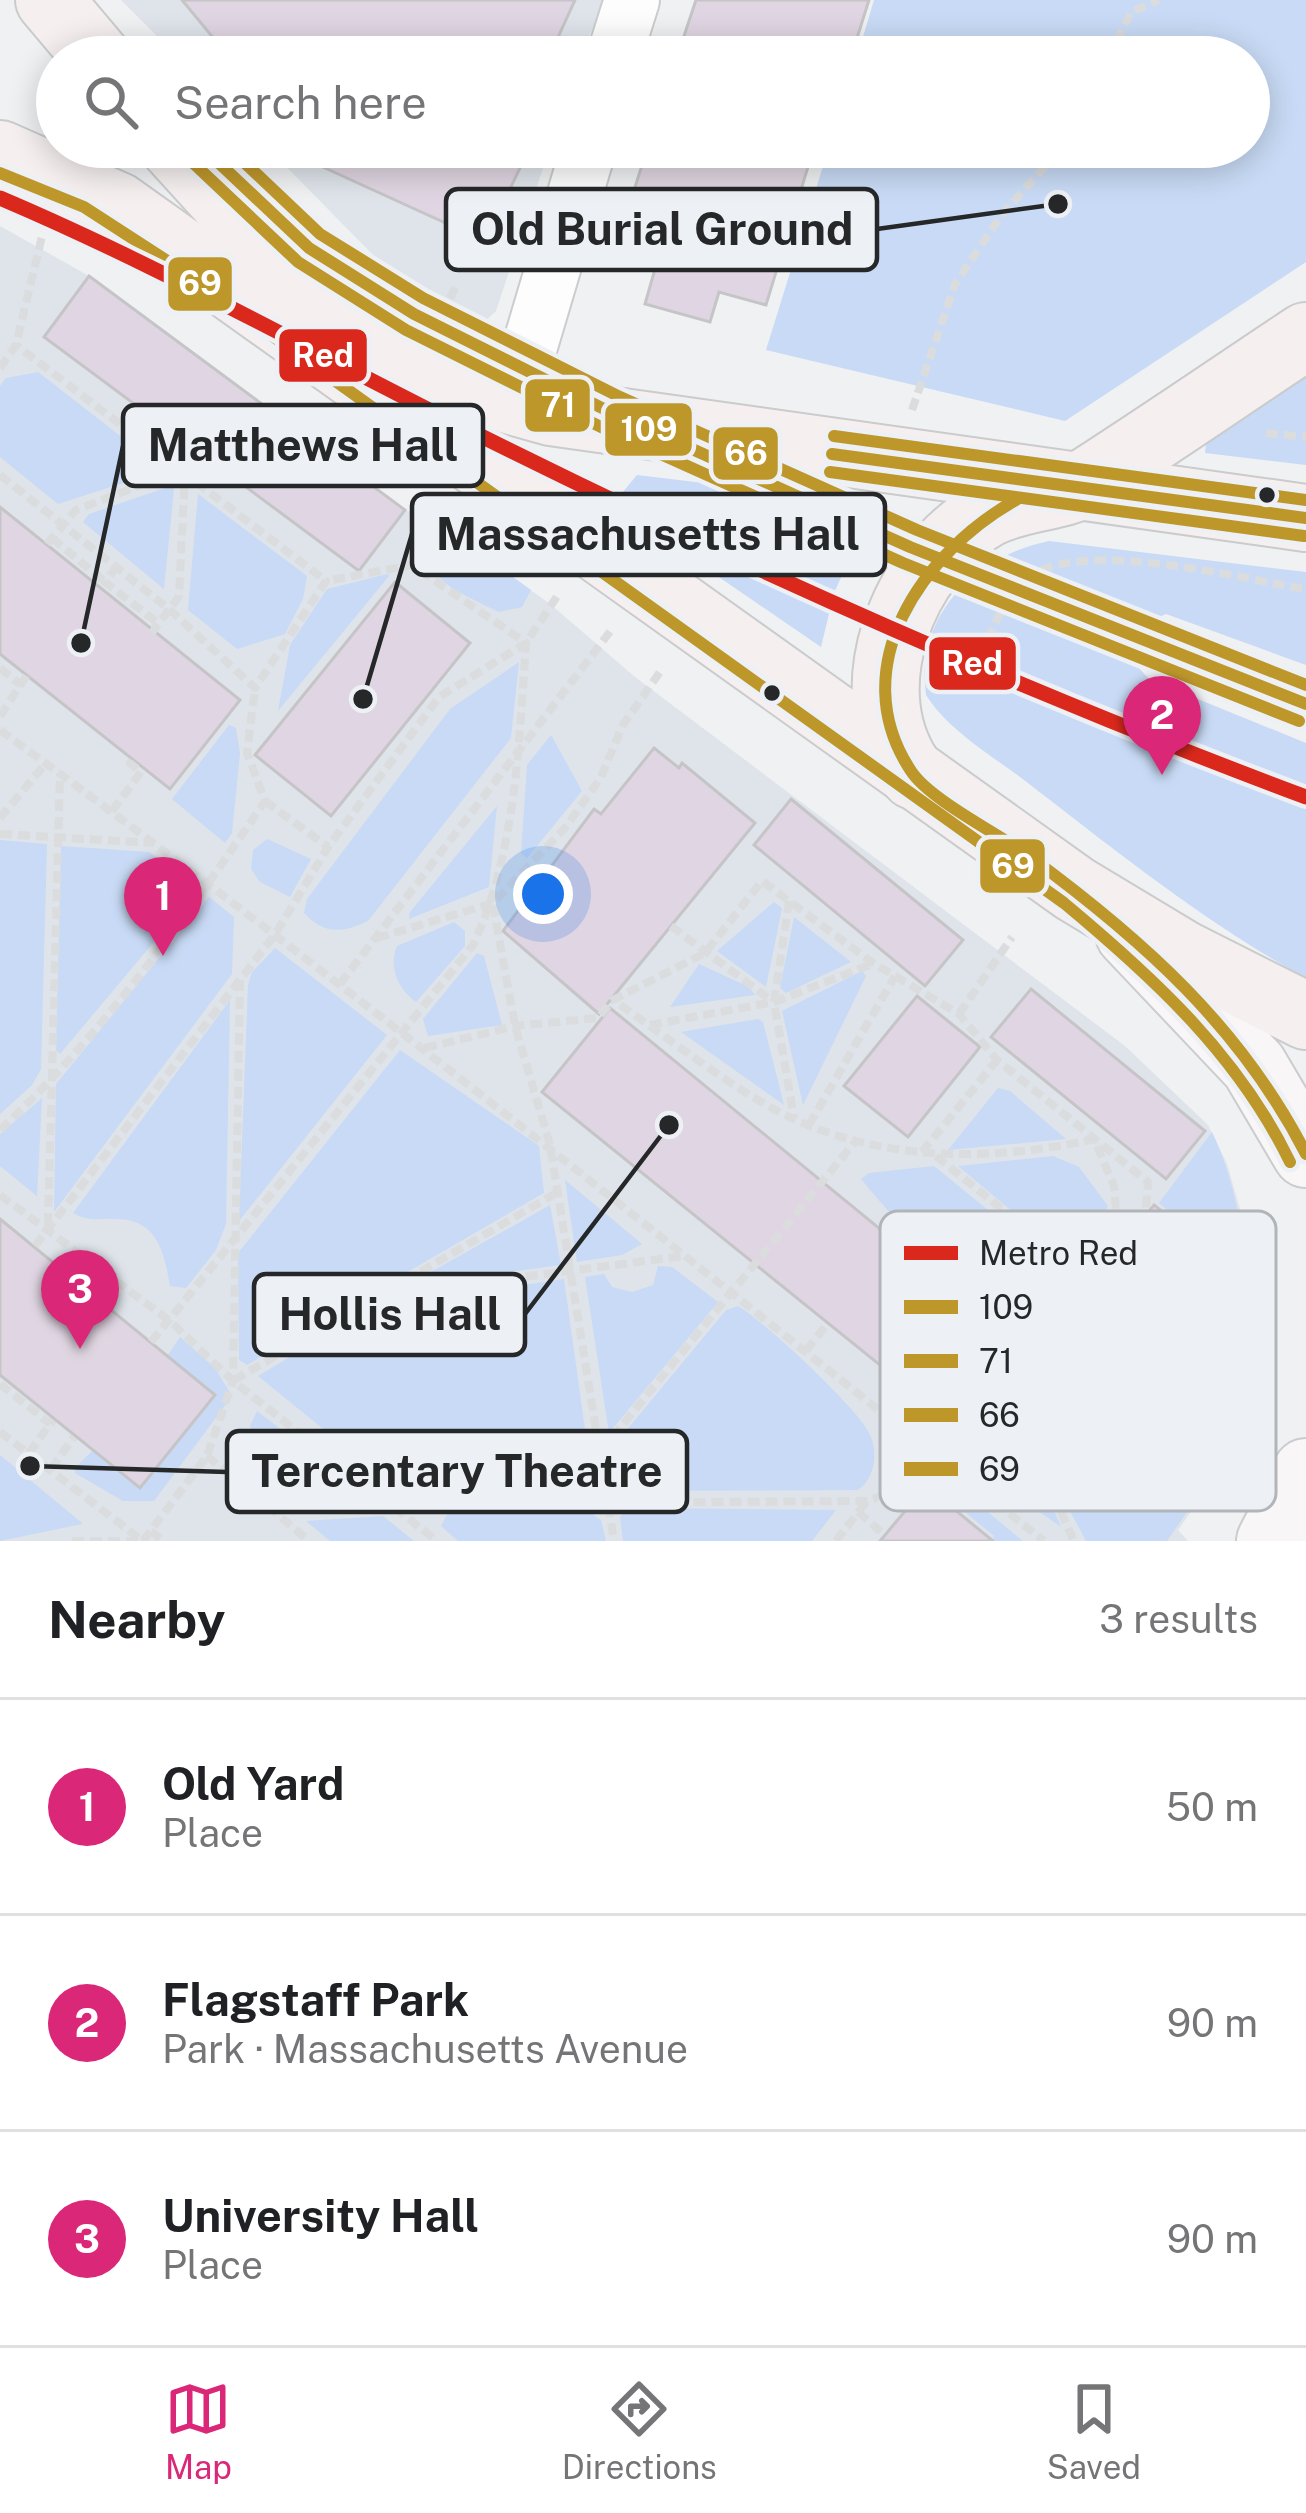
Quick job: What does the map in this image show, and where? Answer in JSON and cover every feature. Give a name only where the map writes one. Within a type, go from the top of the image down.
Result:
[{"type":"main road","points":[[49,0],[79,36]]},
{"type":"main road","points":[[0,154],[118,206],[1075,889],[1184,954],[1306,1016]]},
{"type":"main road","points":[[193,168],[419,418]]},
{"type":"main road","points":[[301,286],[399,356],[513,404],[620,426],[1306,518]]},
{"type":"main road","points":[[914,776],[895,742],[888,688],[894,635],[916,584],[941,549],[987,514],[1014,501],[1076,489],[1306,336]]},
{"type":"main road","points":[[1075,889],[1140,944],[1228,1034],[1267,1082],[1306,1154]]},
{"type":"main road","points":[[1270,1541],[1306,1472]]},
{"type":"street","points":[[621,36],[632,0]]},
{"type":"street","points":[[513,404],[584,168]]},
{"type":"lane","points":[[1134,636],[1306,704]]},
{"type":"path","points":[[1119,36],[1132,12],[1160,0]]},
{"type":"path","points":[[911,411],[955,284],[1001,217],[1044,168]]},
{"type":"path","points":[[0,368],[16,344],[44,224]]},
{"type":"path","points":[[16,344],[326,580]]},
{"type":"path","points":[[158,623],[50,541],[76,510],[185,469],[201,453]]},
{"type":"path","points":[[151,634],[179,596],[185,469]]},
{"type":"path","points":[[0,475],[170,609],[255,688]]},
{"type":"path","points":[[933,683],[965,680],[1021,583],[1060,563],[1125,562],[1306,589]]},
{"type":"path","points":[[328,847],[266,801],[247,753],[255,688],[326,580],[412,565],[526,643]]},
{"type":"path","points":[[105,582],[117,566]]},
{"type":"path","points":[[35,1246],[276,933],[328,847],[440,697],[526,643],[560,592]]},
{"type":"path","points":[[340,984],[612,629]]},
{"type":"path","points":[[151,1342],[232,1248],[473,945],[493,903],[519,751],[526,643]]},
{"type":"path","points":[[0,668],[24,680],[0,716]]},
{"type":"path","points":[[377,938],[493,903],[565,828],[600,779],[623,725],[662,669]]},
{"type":"path","points":[[0,730],[210,881],[550,1145],[880,1412]]},
{"type":"path","points":[[112,811],[141,772],[130,764],[133,760]]},
{"type":"path","points":[[0,818],[46,764]]},
{"type":"path","points":[[48,1227],[54,835],[60,772]]},
{"type":"path","points":[[0,1130],[48,1085],[210,881],[266,801]]},
{"type":"path","points":[[565,828],[574,836]]},
{"type":"path","points":[[0,834],[158,844]]},
{"type":"path","points":[[423,1048],[515,1026],[598,1018],[613,1000],[705,952],[762,881],[873,963],[959,1014],[997,1060],[1148,1182],[1150,1193],[1144,1211]]},
{"type":"path","points":[[790,901],[774,1002],[794,1120]]},
{"type":"path","points":[[493,903],[515,1026],[550,1145],[614,1541]]},
{"type":"path","points":[[671,926],[774,1002]]},
{"type":"path","points":[[959,1014],[1012,937]]},
{"type":"path","points":[[650,1025],[774,1002],[873,963]]},
{"type":"path","points":[[809,1125],[895,976]]},
{"type":"path","points":[[72,1541],[142,1541],[207,1456],[233,1381],[240,978]]},
{"type":"path","points":[[613,1000],[794,1120],[854,1143],[934,1155],[1047,1150],[1094,1139]]},
{"type":"path","points":[[921,1153],[997,1060]]},
{"type":"path","points":[[1094,1139],[1114,1186],[1116,1211]]},
{"type":"path","points":[[600,1453],[854,1143]]},
{"type":"path","points":[[1114,1155],[1122,1144]]},
{"type":"path","points":[[934,1155],[1004,1211]]},
{"type":"path","points":[[233,1381],[558,1192]]},
{"type":"path","points":[[0,1195],[170,1321],[233,1381],[437,1541]]},
{"type":"path","points":[[376,1296],[684,1256]]},
{"type":"path","points":[[806,1352],[827,1324]]},
{"type":"path","points":[[0,1384],[52,1422],[29,1453]]},
{"type":"path","points":[[0,1432],[142,1541]]},
{"type":"path","points":[[51,1468],[74,1437]]},
{"type":"path","points":[[207,1456],[305,1540]]},
{"type":"path","points":[[267,1505],[867,1501],[880,1496]]},
{"type":"path","points":[[836,1541],[867,1501]]},
{"type":"path","points":[[1006,1511],[1044,1541]]},
{"type":"path","points":[[1061,1511],[1074,1541]]},
{"type":"path","points":[[858,1512],[885,1534]]},
{"type":"path","points":[[151,1531],[163,1541]]},
{"type":"shaded area","points":[[121,0],[607,0],[589,36],[157,36]]},
{"type":"shaded area","points":[[874,0],[1306,0],[1306,262],[1065,421],[766,350],[822,168],[1270,168],[1270,36],[863,36]]},
{"type":"shaded area","points":[[288,168],[543,168],[496,311],[479,327],[457,331],[433,322],[400,299],[374,256]]},
{"type":"shaded area","points":[[0,226],[89,276],[405,510],[431,518],[550,604],[635,677],[1125,1046],[1208,1125],[1227,1164],[1241,1211],[880,1211],[880,1511],[1191,1511],[1178,1530],[1188,1541],[0,1541]]},
{"type":"shaded area","points":[[38,372],[164,470],[58,504],[0,457],[0,386],[6,378]]},
{"type":"shaded area","points":[[1306,376],[1306,465],[1205,453],[1206,444]]},
{"type":"shaded area","points":[[637,475],[828,498],[862,531],[834,593],[821,647],[630,516],[622,493]]},
{"type":"shaded area","points":[[171,486],[164,589],[83,522],[89,514]]},
{"type":"shaded area","points":[[198,494],[307,576],[303,599],[285,634],[237,649],[188,610]]},
{"type":"shaded area","points":[[431,518],[531,590],[522,607],[499,612],[441,578],[428,555]]},
{"type":"shaded area","points":[[1049,541],[1306,572],[1306,665],[1166,614],[1142,624],[1133,647],[1135,661],[1151,680],[1306,743],[1306,978],[1232,934],[1127,859],[971,741],[926,695],[930,639],[956,593],[997,560]]},
{"type":"shaded area","points":[[387,574],[278,711],[290,645],[327,589]]},
{"type":"shaded area","points":[[519,662],[511,738],[368,921],[334,930],[312,920],[304,913],[307,899],[450,709]]},
{"type":"shaded area","points":[[229,725],[236,728],[240,753],[232,833],[225,843],[172,799]]},
{"type":"shaded area","points":[[551,735],[582,791],[527,858],[521,853],[527,765]]},
{"type":"shaded area","points":[[497,806],[489,887],[409,919],[410,912]]},
{"type":"shaded area","points":[[267,839],[311,859],[290,897],[260,882],[251,869],[253,850]]},
{"type":"shaded area","points":[[0,840],[47,844],[41,1069],[32,1085],[0,1114]]},
{"type":"shaded area","points":[[61,846],[149,852],[199,888],[60,1054],[56,1050]]},
{"type":"shaded area","points":[[209,897],[234,917],[232,974],[54,1212],[56,1084]]},
{"type":"shaded area","points":[[774,902],[782,908],[766,987],[717,951]]},
{"type":"shaded area","points":[[794,917],[851,962],[786,993],[780,988]]},
{"type":"shaded area","points":[[454,922],[465,931],[465,946],[416,1002],[396,977],[397,946]]},
{"type":"shaded area","points":[[275,948],[387,1035],[239,1221],[248,985],[252,972]]},
{"type":"shaded area","points":[[477,953],[484,956],[502,1025],[428,1036],[423,1019]]},
{"type":"shaded area","points":[[699,964],[749,987],[755,995],[670,1007]]},
{"type":"shaded area","points":[[862,971],[866,976],[803,1105],[782,1011]]},
{"type":"shaded area","points":[[230,1000],[226,1224],[216,1250],[186,1288],[170,1286],[161,1249],[149,1230],[127,1220],[73,1213]]},
{"type":"shaded area","points":[[763,1022],[784,1105],[681,1032]]},
{"type":"shaded area","points":[[400,1050],[539,1146],[544,1193],[247,1365],[239,1360],[238,1253]]},
{"type":"shaded area","points":[[998,1088],[1010,1091],[1066,1139],[948,1150]]},
{"type":"shaded area","points":[[42,1098],[37,1196],[0,1166],[0,1134]]},
{"type":"shaded area","points":[[1212,1132],[1238,1211],[1168,1211],[1159,1203]]},
{"type":"shaded area","points":[[1053,1156],[1079,1167],[1108,1206],[1105,1211],[1012,1211],[958,1166]]},
{"type":"shaded area","points":[[934,1166],[989,1211],[889,1211],[861,1179],[869,1173]]},
{"type":"shaded area","points":[[565,1180],[642,1244],[622,1255],[577,1262]]},
{"type":"shaded area","points":[[550,1205],[561,1265],[406,1286]]},
{"type":"shaded area","points":[[658,1266],[672,1267],[718,1302],[609,1433],[585,1277],[604,1274],[612,1287],[632,1292],[653,1285]]},
{"type":"shaded area","points":[[564,1279],[589,1458],[559,1493],[396,1488],[258,1376],[373,1307]]},
{"type":"shaded area","points":[[738,1306],[808,1364],[868,1431],[874,1463],[858,1490],[624,1491],[613,1453],[616,1443],[726,1310]]},
{"type":"shaded area","points":[[180,1337],[215,1368],[232,1396],[154,1501],[123,1501],[75,1473],[75,1468],[92,1451],[140,1488],[215,1395],[168,1355]]},
{"type":"shaded area","points":[[257,1411],[362,1492],[288,1493],[267,1480],[250,1426]]},
{"type":"shaded area","points":[[0,1455],[82,1523],[82,1524],[0,1541]]},
{"type":"shaded area","points":[[628,1508],[836,1510],[812,1541],[623,1541],[620,1517]]},
{"type":"shaded area","points":[[585,1509],[601,1520],[606,1541],[458,1541],[441,1526],[448,1513]]},
{"type":"shaded area","points":[[964,1511],[986,1511],[1023,1541],[992,1541],[994,1536]]},
{"type":"shaded area","points":[[1038,1511],[1054,1511],[1061,1527]]},
{"type":"shaded area","points":[[1070,1511],[1188,1511],[1167,1541],[1086,1541]]},
{"type":"shaded area","points":[[383,1516],[414,1541],[330,1541],[306,1521]]},
{"type":"building","points":[[182,0],[575,0],[559,36],[212,36]]},
{"type":"building","points":[[696,0],[869,0],[858,36],[684,36]]},
{"type":"building","points":[[325,168],[520,168],[485,241]]},
{"type":"building","points":[[641,168],[808,168],[766,305],[719,292],[710,322],[645,304],[655,269],[612,258]]},
{"type":"building","points":[[89,276],[405,510],[359,571],[44,337]]},
{"type":"building","points":[[0,507],[240,700],[170,789],[0,654]]},
{"type":"building","points":[[395,582],[470,643],[331,816],[255,755]]},
{"type":"building","points":[[654,748],[679,768],[682,763],[755,823],[599,1014],[503,931],[594,809],[601,814]]},
{"type":"building","points":[[791,799],[963,940],[925,986],[754,845]]},
{"type":"building","points":[[1031,989],[1205,1131],[1166,1179],[991,1037]]},
{"type":"building","points":[[917,996],[980,1047],[908,1137],[844,1086]]},
{"type":"building","points":[[610,1008],[880,1229],[880,1365],[542,1092]]},
{"type":"building","points":[[0,1219],[215,1395],[140,1488],[0,1375]]},
{"type":"building","points":[[905,1511],[956,1511],[993,1541],[880,1541]]},
{"type":"metro line","name":"Red","points":[[0,198],[786,581],[992,672],[1306,797]]},
{"type":"transit line","name":"71","points":[[198,168],[298,262],[406,330],[605,429],[903,563],[1299,721]]},
{"type":"transit line","name":"109","points":[[224,168],[309,248],[414,314],[612,413],[910,547],[1306,704]]},
{"type":"transit line","name":"66","points":[[250,168],[320,234],[423,298],[620,397],[917,530],[1306,685]]},
{"type":"transit line","name":"69","points":[[0,173],[84,207],[175,266],[1064,903],[1191,1020],[1245,1087],[1290,1162]]},
{"type":"transit line","name":"66","points":[[834,436],[1306,500]]},
{"type":"transit line","name":"109","points":[[832,454],[1306,518]]},
{"type":"transit line","name":"71","points":[[830,472],[1304,536]]},
{"type":"transit line","name":"109","points":[[1016,500],[951,550],[924,581],[903,616],[889,653],[885,692],[892,732],[920,782],[1071,888],[1186,989],[1251,1066],[1306,1154]]},
{"type":"place","name":"Old Burial Ground","points":[[1058,204]]},
{"type":"place","name":"Matthews Hall","points":[[81,643]]},
{"type":"place","name":"Massachusetts Hall","points":[[363,699]]},
{"type":"place","name":"Flagstaff Park","points":[[1162,775]]},
{"type":"place","name":"Old Yard","points":[[163,956]]},
{"type":"place","name":"Hollis Hall","points":[[669,1125]]},
{"type":"place","name":"University Hall","points":[[80,1349]]},
{"type":"place","name":"Tercentary Theatre","points":[[30,1466]]}]
